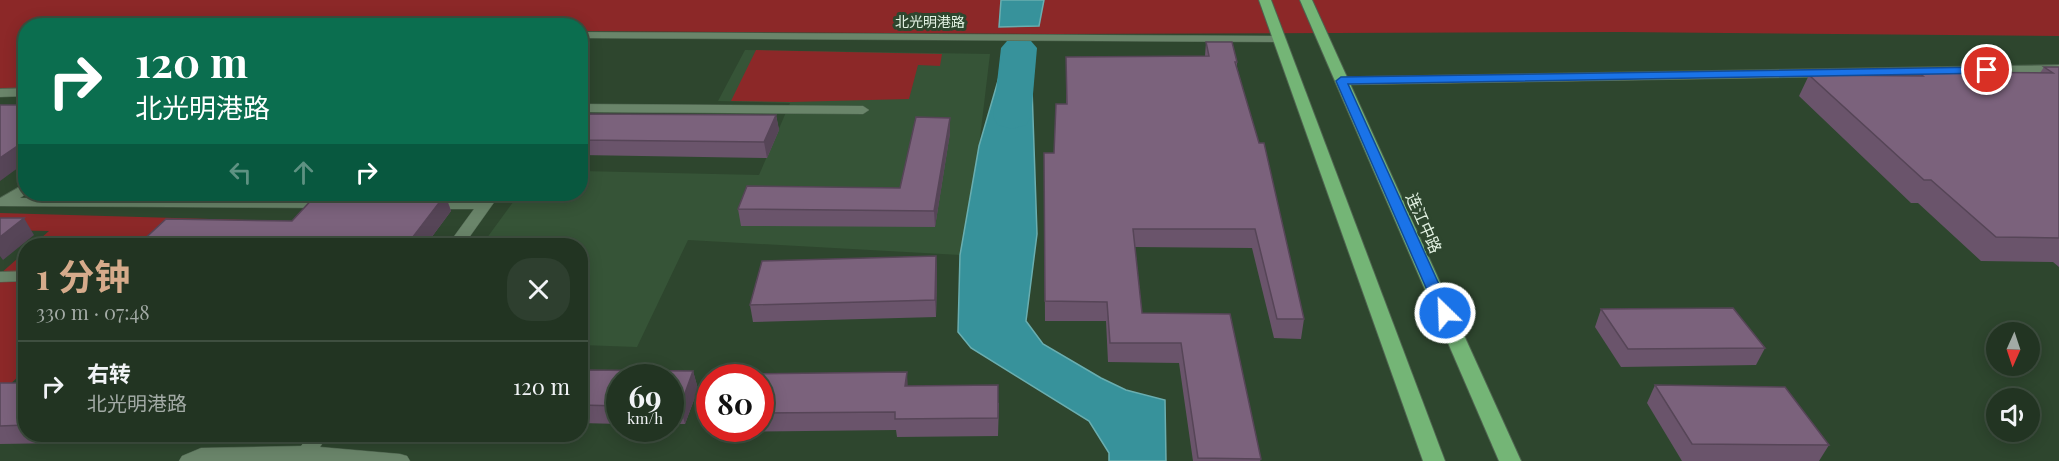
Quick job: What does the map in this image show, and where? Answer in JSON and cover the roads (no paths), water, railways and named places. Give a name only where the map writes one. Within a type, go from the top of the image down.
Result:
[{"type":"highway","points":[[1265,0],[1434,461]]},
{"type":"highway","name":"连江中路","points":[[1306,0],[1510,461]]},
{"type":"street","name":"北光明港路","points":[[588,35],[1278,39]]},
{"type":"street","points":[[1341,81],[2059,69]]},
{"type":"street","points":[[0,93],[18,92]]},
{"type":"street","points":[[588,108],[863,110]]},
{"type":"street","points":[[2,202],[18,192]]},
{"type":"street","points":[[2,202],[107,201]]},
{"type":"street","points":[[328,201],[346,204]]},
{"type":"street","points":[[415,205],[464,201]]},
{"type":"street","points":[[461,238],[488,201]]},
{"type":"street","points":[[0,277],[18,276]]},
{"type":"street","points":[[301,457],[313,442]]},
{"type":"street","points":[[189,461],[201,455],[399,461]]},
{"type":"water","points":[[1001,0],[1044,0],[1039,26],[999,27]]},
{"type":"water","points":[[1019,54],[1031,60],[1037,234],[1026,321],[1043,344],[1101,378],[1126,390],[1165,400],[1166,461],[1109,461],[1109,453],[1089,421],[971,348],[958,332],[960,255],[979,146],[1004,60]]},
{"type":"waterway","points":[[1012,117],[1019,48]]}]
